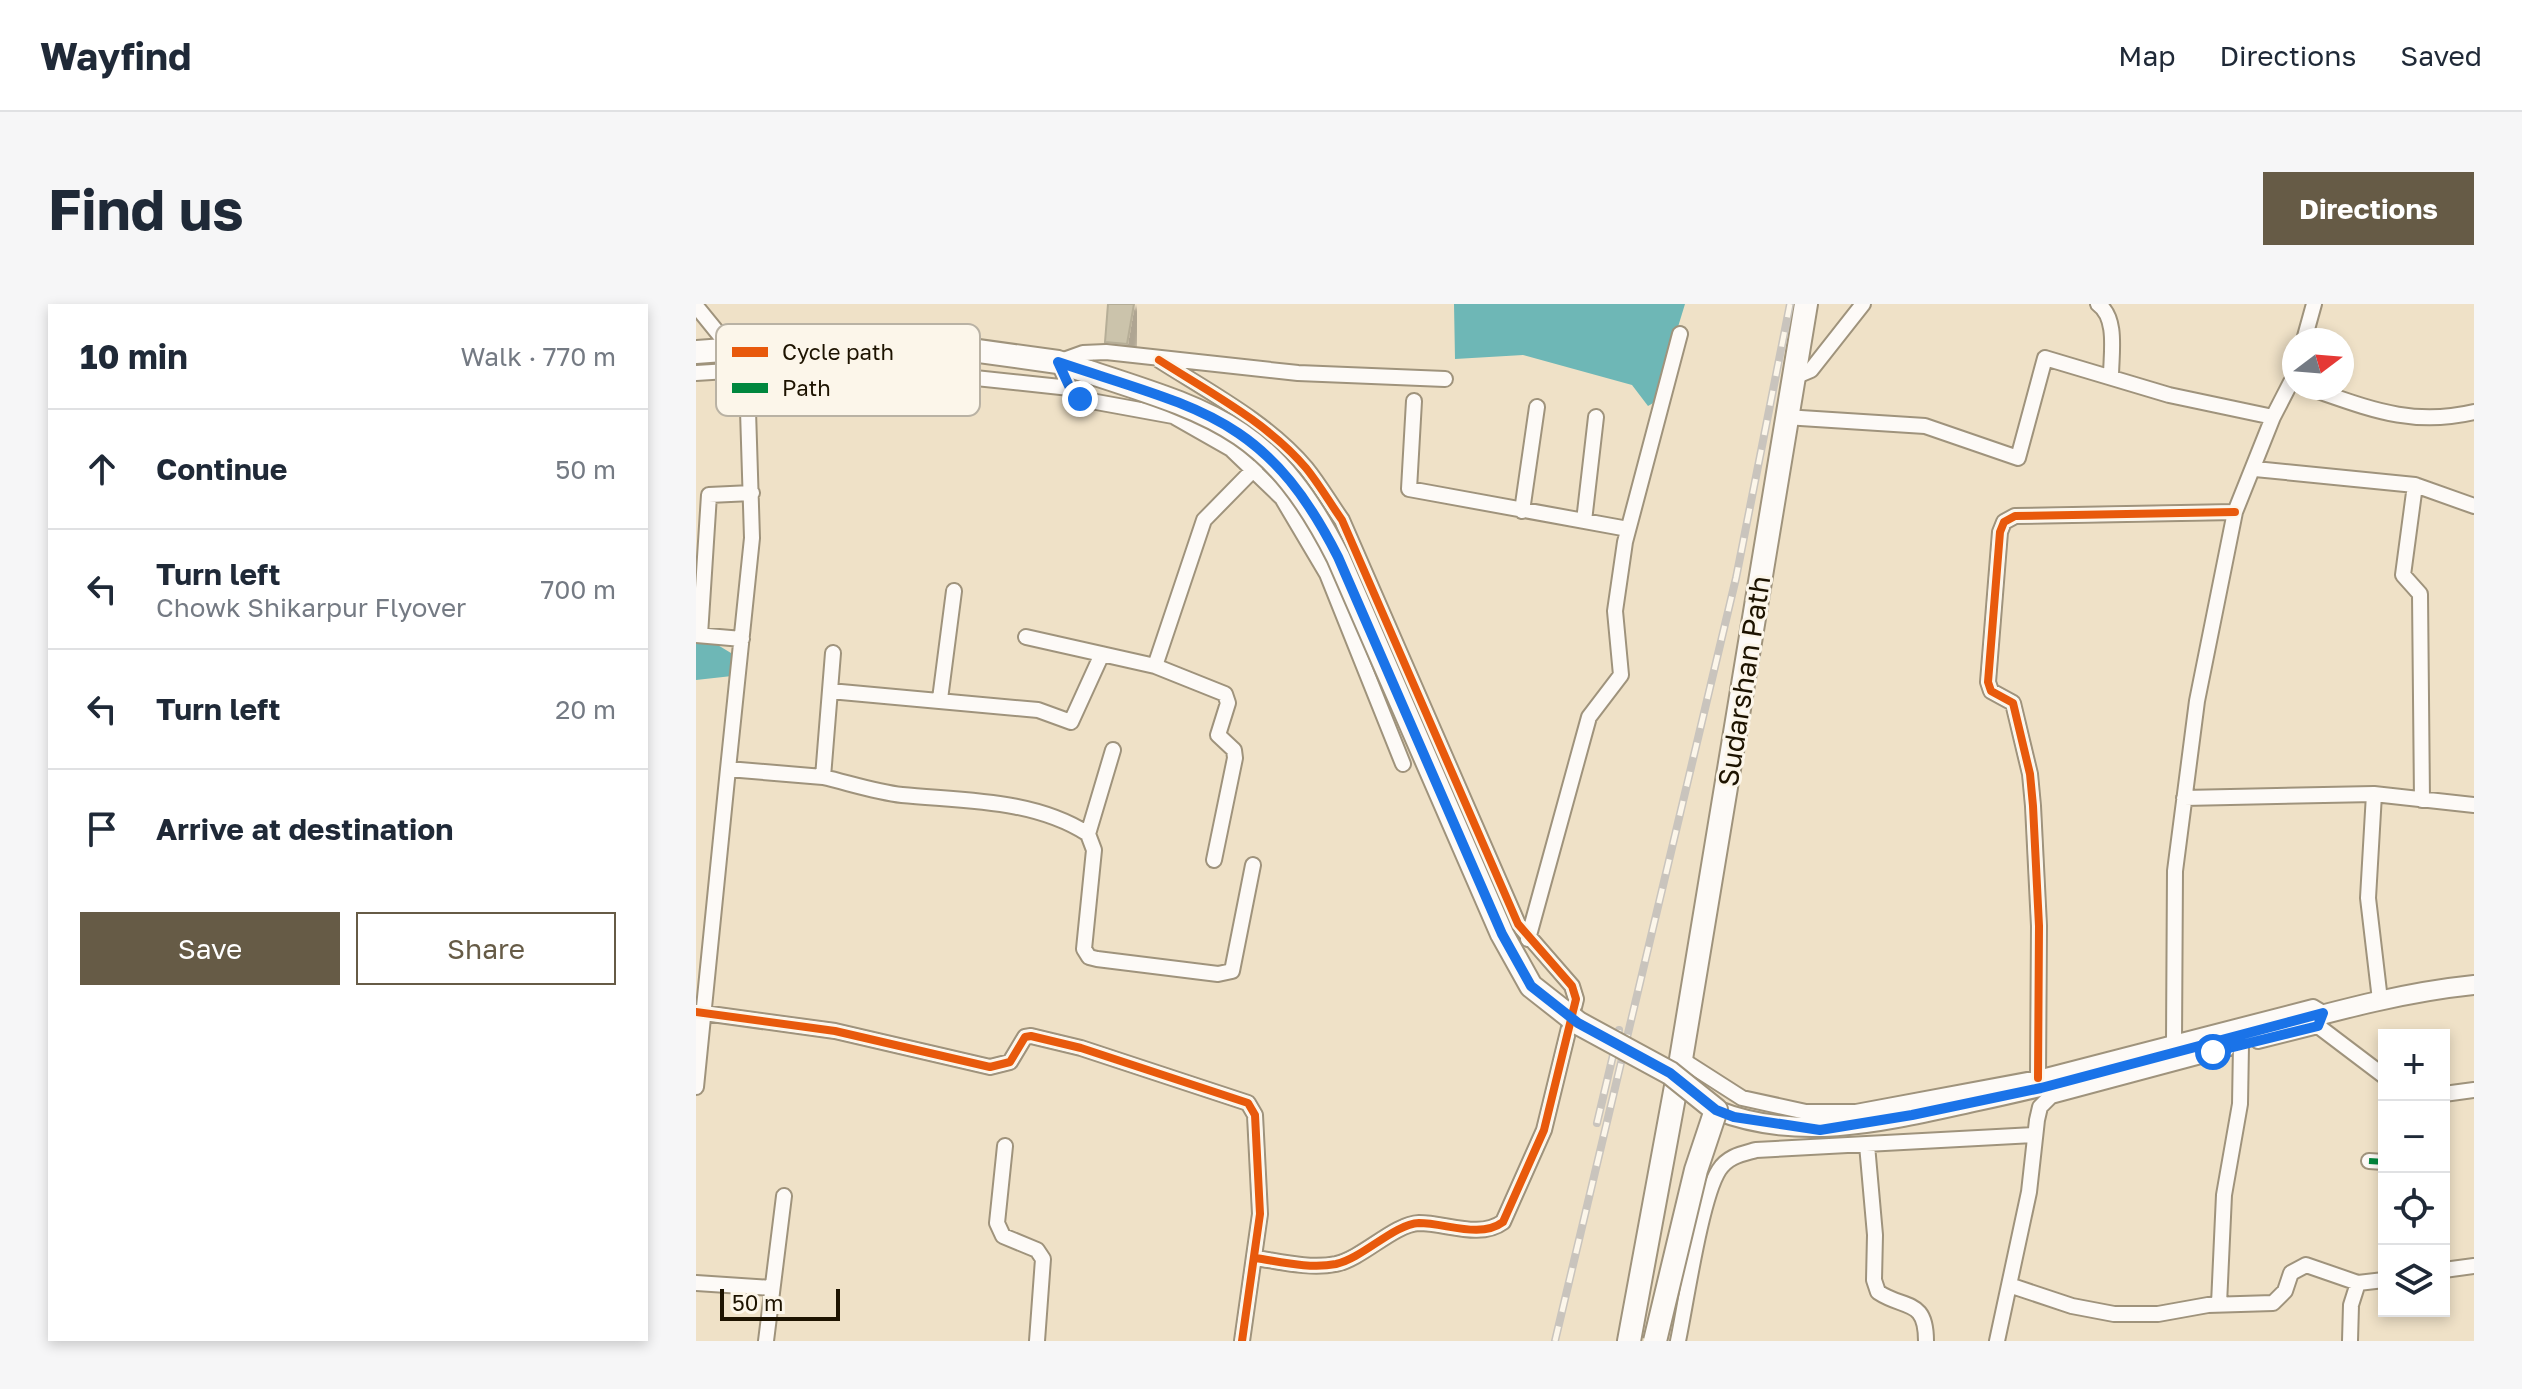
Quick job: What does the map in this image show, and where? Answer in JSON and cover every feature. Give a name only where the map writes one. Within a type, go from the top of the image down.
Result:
[{"type":"main road","name":"Sudarshan Path","points":[[1629,1341],[1681,1059],[1806,304]]},
{"type":"main road","points":[[980,351],[1058,362],[1194,407],[1221,420],[1258,446],[1293,481],[1315,513],[1338,557],[1502,934],[1531,986],[1578,1023],[1670,1073],[1716,1110],[1696,1170],[1655,1341]]},
{"type":"main road","points":[[696,352],[716,353]]},
{"type":"street","points":[[1792,378],[1811,370],[1863,304]]},
{"type":"street","points":[[2098,304],[2107,311],[2110,321],[2111,377]]},
{"type":"street","points":[[2307,328],[2314,304]]},
{"type":"street","points":[[696,306],[716,328]]},
{"type":"street","points":[[1528,939],[1589,717],[1621,675],[1615,611],[1628,529],[1680,334]]},
{"type":"street","points":[[1403,764],[1327,574],[1282,498],[1255,468],[1231,449],[1173,416],[1155,410],[1094,404],[1080,399],[1070,388],[1058,362],[1094,352],[1298,373],[1445,379]]},
{"type":"street","points":[[1785,417],[1925,426],[2018,458],[2045,358],[2169,395],[2273,417]]},
{"type":"street","points":[[1159,360],[1242,413],[1278,441],[1305,468],[1342,520],[1518,924],[1572,986],[1576,999],[1544,1130],[1503,1222],[1495,1228],[1482,1230],[1415,1223],[1337,1263],[1315,1266],[1256,1258]]},
{"type":"street","points":[[696,373],[716,365]]},
{"type":"street","points":[[980,378],[1070,388]]},
{"type":"street","points":[[2174,1042],[2175,871],[2197,701],[2235,512],[2282,400]]},
{"type":"street","points":[[2344,400],[2394,417],[2454,417],[2474,412]]},
{"type":"street","points":[[1414,401],[1409,489],[1628,529]]},
{"type":"street","points":[[1522,511],[1537,407]]},
{"type":"street","points":[[696,1087],[701,1012],[752,538],[746,416]]},
{"type":"street","points":[[1584,521],[1596,417]]},
{"type":"street","points":[[1155,666],[1204,520],[1255,468]]},
{"type":"street","points":[[2255,469],[2415,485],[2474,506]]},
{"type":"street","points":[[2415,485],[2403,575],[2420,594],[2422,800]]},
{"type":"street","points":[[742,639],[698,635],[709,495],[752,493]]},
{"type":"street","points":[[2038,1078],[2039,926],[2030,774],[2013,703],[1991,691],[1988,682],[2000,532],[2004,522],[2015,516],[2235,512]]},
{"type":"street","points":[[940,699],[954,591]]},
{"type":"street","points":[[1026,637],[1155,666],[1227,697],[1218,735],[1234,750],[1235,758],[1214,860]]},
{"type":"street","points":[[823,777],[833,653]]},
{"type":"street","points":[[830,691],[1038,710],[1071,722],[1102,654]]},
{"type":"street","points":[[1113,750],[1088,834],[1094,850],[1084,949],[1089,957],[1218,974],[1232,971],[1253,865]]},
{"type":"street","points":[[728,769],[823,777],[900,795],[958,797],[1049,815],[1088,834]]},
{"type":"street","points":[[2184,798],[2374,794],[2474,805]]},
{"type":"street","points":[[2374,794],[2368,898],[2380,1000]]},
{"type":"street","points":[[1997,1341],[2029,1192],[2040,1107],[2051,1096],[2241,1045],[2380,1000],[2474,985]]},
{"type":"street","points":[[1681,1059],[1742,1098],[1806,1112],[1856,1112],[2038,1078],[2313,1007],[2321,1019],[2378,1071]]},
{"type":"street","points":[[701,1012],[835,1031],[990,1067],[1010,1062],[1025,1037],[1031,1036],[1081,1048],[1248,1103],[1255,1115],[1260,1214],[1242,1341]]},
{"type":"street","points":[[1716,1110],[1734,1117],[1820,1130],[2041,1088],[2286,1024],[2321,1019]]},
{"type":"street","points":[[2219,1304],[2224,1195],[2240,1104],[2241,1045]]},
{"type":"street","points":[[2450,1093],[2474,1090]]},
{"type":"street","points":[[1678,1341],[1710,1193],[1719,1170],[1732,1156],[1756,1150],[2034,1135]]},
{"type":"street","points":[[1867,1145],[1875,1235],[1874,1280],[1878,1292],[1915,1307],[1921,1313],[1926,1341]]},
{"type":"street","points":[[1005,1146],[997,1223],[1003,1236],[1037,1250],[1043,1259],[1037,1341]]},
{"type":"street","points":[[766,1341],[784,1196]]},
{"type":"street","points":[[2009,1285],[2072,1306],[2114,1314],[2158,1314],[2219,1304],[2273,1303],[2282,1297],[2291,1273],[2306,1265],[2358,1283],[2378,1281]]},
{"type":"street","points":[[2450,1269],[2474,1266]]},
{"type":"street","points":[[696,1283],[772,1288]]},
{"type":"street","points":[[2350,1341],[2351,1305],[2358,1283]]},
{"type":"water","points":[[1454,304],[1685,304],[1655,402],[1648,406],[1632,385],[1523,355],[1455,359]]},
{"type":"water","points":[[711,641],[731,653],[732,676],[696,680],[696,642]]},
{"type":"building","points":[[1108,304],[1134,304],[1127,344],[1105,342]]},
{"type":"railway","points":[[1555,1341],[1736,578],[1790,304]]},
{"type":"railway","points":[[1597,1123],[1619,1030]]},
{"type":"marked path","points":[[2369,1161],[2378,1162]]},
{"type":"cycle path","points":[[1159,360],[1274,436],[1306,468],[1342,520],[1518,924],[1572,986],[1576,999],[1544,1130],[1503,1222],[1494,1227],[1473,1230],[1419,1223],[1409,1225],[1336,1264],[1306,1265],[1256,1258]]},
{"type":"cycle path","points":[[2038,1078],[2039,926],[2030,774],[2013,703],[1991,691],[1988,682],[2000,532],[2004,522],[2015,516],[2235,512]]},
{"type":"cycle path","points":[[696,1012],[835,1031],[990,1067],[1010,1062],[1025,1037],[1031,1036],[1081,1048],[1248,1103],[1255,1115],[1260,1214],[1242,1341]]},
{"type":"route","points":[[1080,399],[1070,388],[1058,362],[1194,407],[1221,420],[1258,446],[1293,481],[1315,513],[1338,557],[1502,934],[1531,986],[1578,1023],[1670,1073],[1716,1110],[1734,1117],[1820,1130],[1912,1115],[2041,1088],[2323,1013],[2318,1026],[2213,1052]]}]
